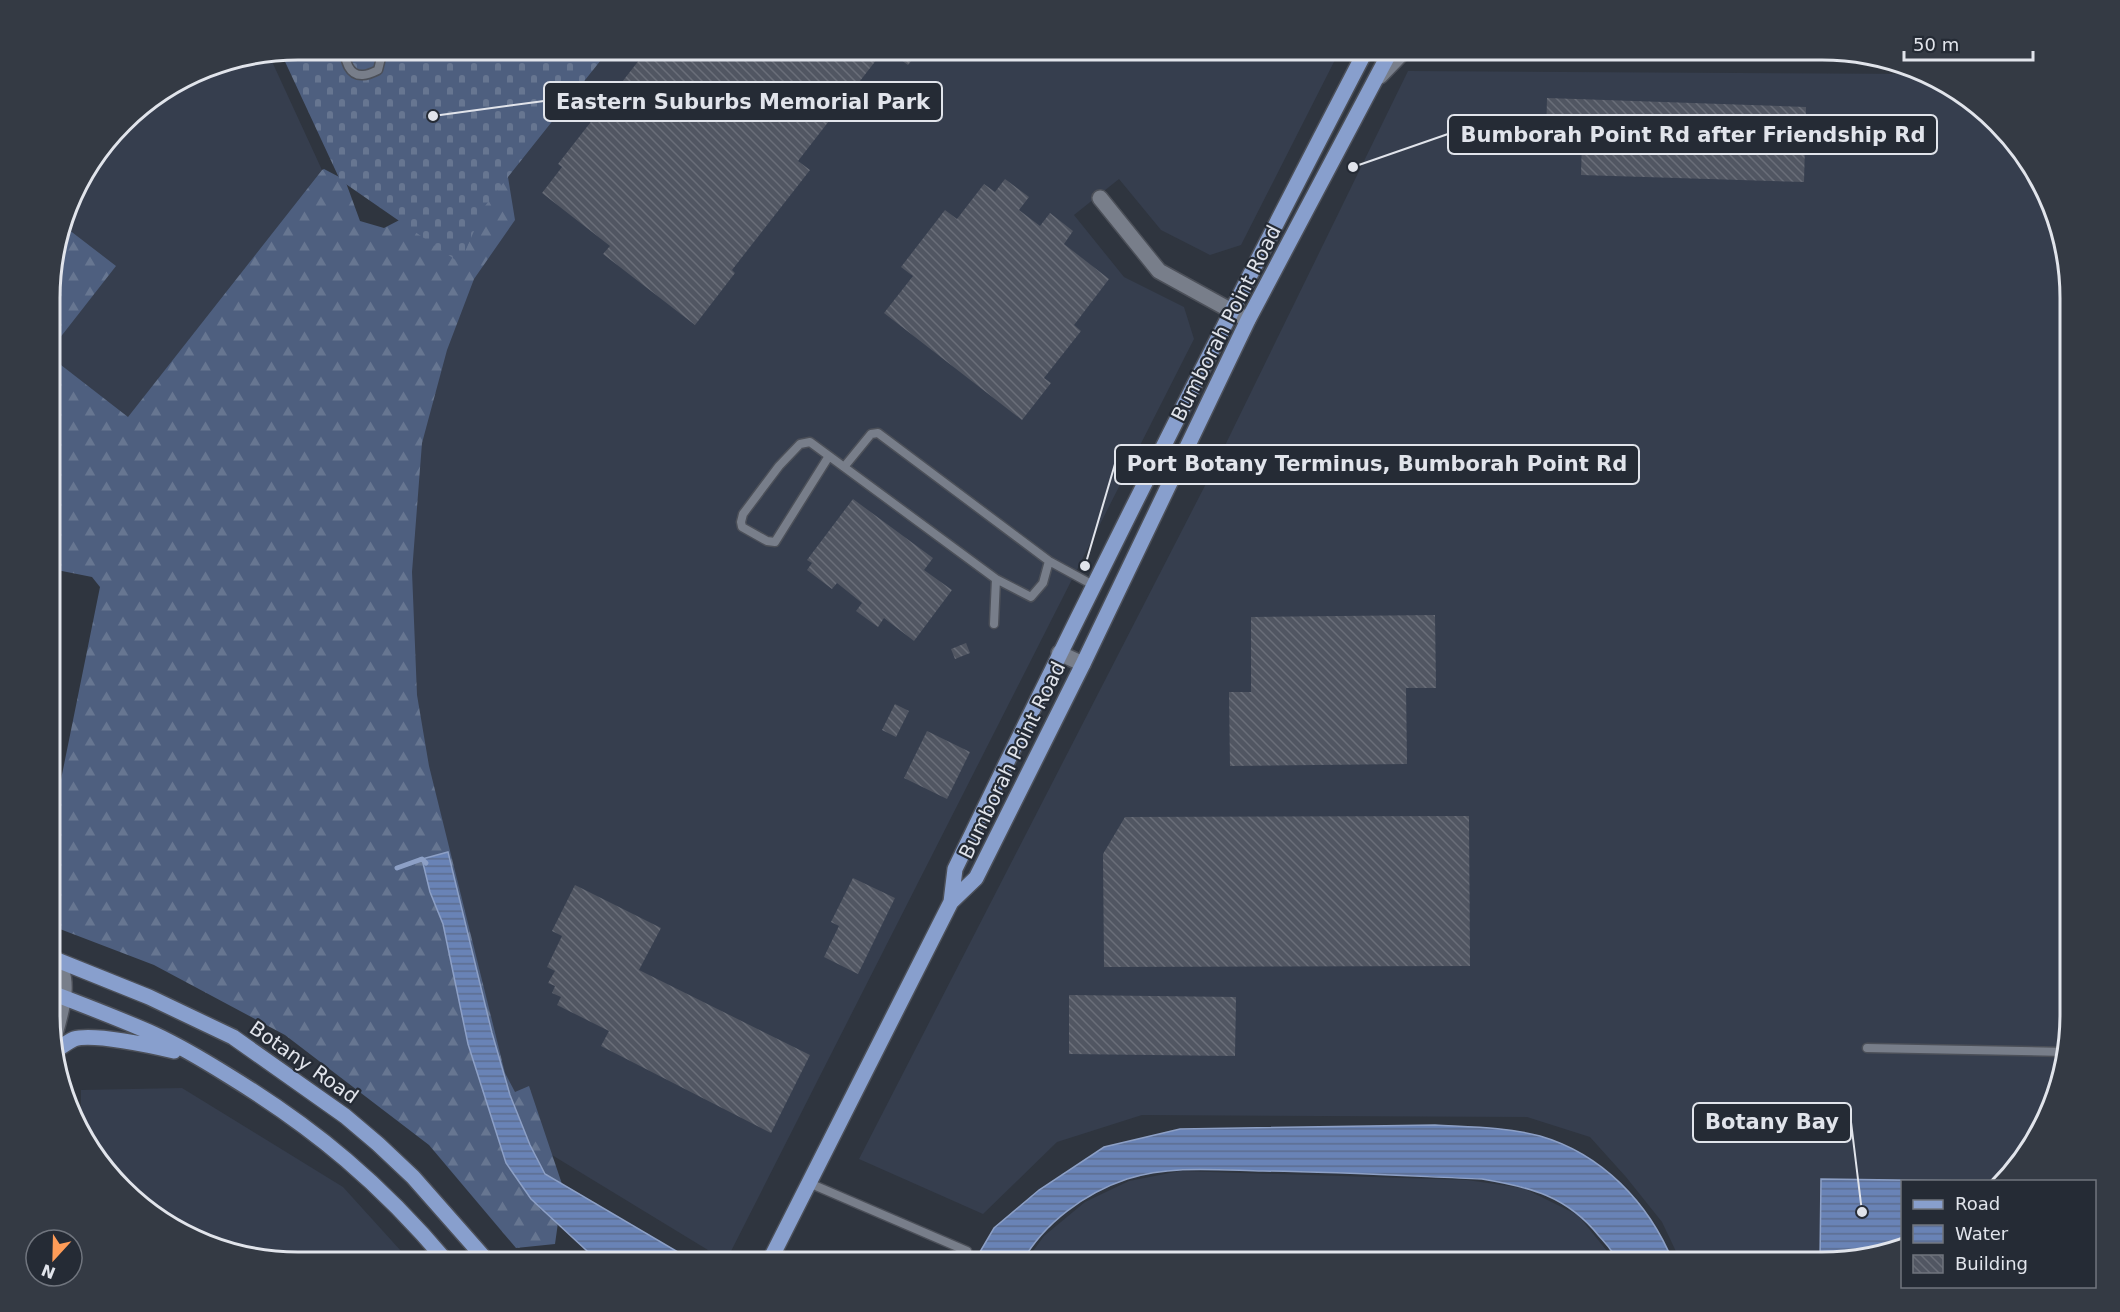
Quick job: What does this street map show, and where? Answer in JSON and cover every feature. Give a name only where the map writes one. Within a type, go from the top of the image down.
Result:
[{"type":"main road","name":"Bumborah Point Road","points":[[951,902],[955,869],[1059,653],[1231,310],[1361,60]]},
{"type":"main road","name":"Bumborah Point Road","points":[[774,1252],[951,902],[976,878],[1083,664],[1248,320],[1386,60]]},
{"type":"main road","name":"Botany Road","points":[[60,961],[149,997],[233,1037],[345,1116],[378,1144],[413,1176],[479,1252]]},
{"type":"main road","points":[[60,996],[154,1034],[197,1056],[277,1106],[337,1151],[390,1198],[438,1252]]},
{"type":"main road","points":[[62,1047],[75,1039],[90,1038],[141,1043],[197,1056]]},
{"type":"street","points":[[1374,82],[1395,60]]},
{"type":"street","points":[[1100,198],[1159,271],[1248,320]]},
{"type":"street","points":[[1059,653],[1083,664]]},
{"type":"street","points":[[60,965],[64,991],[60,993]]},
{"type":"lane","points":[[346,60],[348,67],[356,74],[363,75],[378,70],[380,60]]},
{"type":"lane","points":[[844,467],[872,434],[879,433],[1049,561],[1093,585]]},
{"type":"lane","points":[[829,456],[775,542],[767,541],[742,527],[742,514],[779,466],[800,444],[810,442],[996,579],[1031,597],[1043,583],[1049,561]]},
{"type":"lane","points":[[994,624],[996,579]]},
{"type":"lane","points":[[1868,1048],[2057,1052]]},
{"type":"lane","points":[[809,1183],[967,1251]]},
{"type":"shaded area","points":[[601,60],[1335,60],[1241,245],[1210,255],[1161,230],[1119,179],[1074,215],[1124,277],[1184,307],[1194,339],[731,1252],[711,1252],[488,1116],[403,810],[397,470],[485,206]]},
{"type":"shaded area","points":[[272,62],[322,170],[128,418],[60,364],[62,267],[68,237],[78,207],[109,153],[153,109],[207,78],[237,68]]},
{"type":"shaded area","points":[[1408,71],[1901,74],[1941,92],[1979,119],[2011,153],[2042,207],[2052,237],[2058,267],[2060,298],[2060,1014],[2058,1045],[2052,1075],[2042,1105],[2020,1146],[2001,1171],[1992,1180],[1821,1179],[1820,1252],[1676,1252],[1662,1222],[1590,1137],[1527,1117],[1142,1115],[1057,1142],[983,1214],[859,1159],[1212,472]]},
{"type":"shaded area","points":[[182,1088],[343,1187],[402,1252],[267,1250],[237,1244],[207,1234],[179,1220],[141,1193],[109,1159],[81,1111],[81,1090]]},
{"type":"shaded area","points":[[1180,1171],[1467,1180],[1523,1188],[1578,1215],[1608,1252],[1032,1252],[1044,1236],[1085,1202],[1129,1181]]},
{"type":"green space","points":[[601,60],[485,206],[460,263],[340,180],[285,61]]},
{"type":"green space","points":[[506,165],[515,220],[474,279],[447,350],[422,443],[412,572],[417,695],[429,766],[505,1073],[515,1092],[529,1086],[563,1187],[555,1244],[516,1248],[429,1145],[285,1035],[154,965],[60,929],[60,784],[100,587],[92,577],[60,571],[60,364],[128,417],[324,169],[345,180],[360,221],[384,228]]},
{"type":"green space","points":[[70,231],[116,266],[60,338],[62,267]]},
{"type":"water","points":[[448,852],[492,1033],[510,1095],[530,1145],[545,1174],[678,1252],[588,1252],[531,1199],[506,1163],[468,1044],[443,924],[430,892],[422,859]]},
{"type":"water","points":[[1435,1125],[1488,1128],[1540,1136],[1584,1155],[1621,1184],[1651,1220],[1668,1252],[1612,1252],[1587,1222],[1561,1202],[1532,1190],[1482,1179],[1195,1169],[1144,1175],[1127,1179],[1096,1192],[1054,1222],[1028,1252],[980,1252],[994,1228],[1039,1190],[1104,1147],[1180,1129]]},
{"type":"water","points":[[1821,1179],[1901,1180],[1901,1238],[1853,1250],[1820,1252]]},
{"type":"building","points":[[639,60],[876,60],[798,161],[810,170],[732,270],[735,273],[695,325],[603,254],[610,246],[542,193],[562,167],[558,164]]},
{"type":"building","points":[[901,60],[912,60],[908,65]]},
{"type":"building","points":[[1547,98],[1806,107],[1804,182],[1581,175],[1582,138],[1546,137]]},
{"type":"building","points":[[1005,179],[1029,197],[1019,210],[1040,226],[1050,213],[1073,231],[1064,244],[1109,279],[1074,325],[1081,331],[1044,378],[1051,383],[1022,420],[884,313],[913,276],[901,267],[945,210],[957,219],[984,184],[995,192]]},
{"type":"building","points":[[853,499],[933,558],[924,570],[952,590],[914,641],[884,618],[878,627],[856,611],[862,603],[837,583],[832,589],[807,570],[812,563],[807,560]]},
{"type":"building","points":[[1435,615],[1436,688],[1406,688],[1407,764],[1230,766],[1229,692],[1251,692],[1251,617]]},
{"type":"building","points":[[966,643],[970,653],[955,659],[951,649]]},
{"type":"building","points":[[895,704],[909,711],[896,737],[882,730]]},
{"type":"building","points":[[927,731],[970,752],[947,799],[904,778]]},
{"type":"building","points":[[1469,816],[1470,966],[1104,967],[1103,854],[1125,817]]},
{"type":"building","points":[[853,878],[895,898],[858,974],[824,957],[839,926],[831,922]]},
{"type":"building","points":[[575,885],[661,928],[639,970],[810,1055],[771,1133],[601,1046],[609,1031],[557,1005],[561,997],[552,993],[555,986],[548,983],[555,971],[547,967],[562,936],[552,931]]},
{"type":"building","points":[[1069,995],[1236,997],[1235,1056],[1069,1054]]},
{"type":"waterway","points":[[397,868],[422,859],[426,863]]},
{"type":"place","name":"Eastern Suburbs Memorial Park","points":[[433,116]]},
{"type":"place","name":"Bumborah Point Rd after Friendship Rd","points":[[1353,167]]},
{"type":"place","name":"Port Botany Terminus, Bumborah Point Rd","points":[[1085,566]]},
{"type":"place","name":"Botany Bay","points":[[1862,1212]]}]
